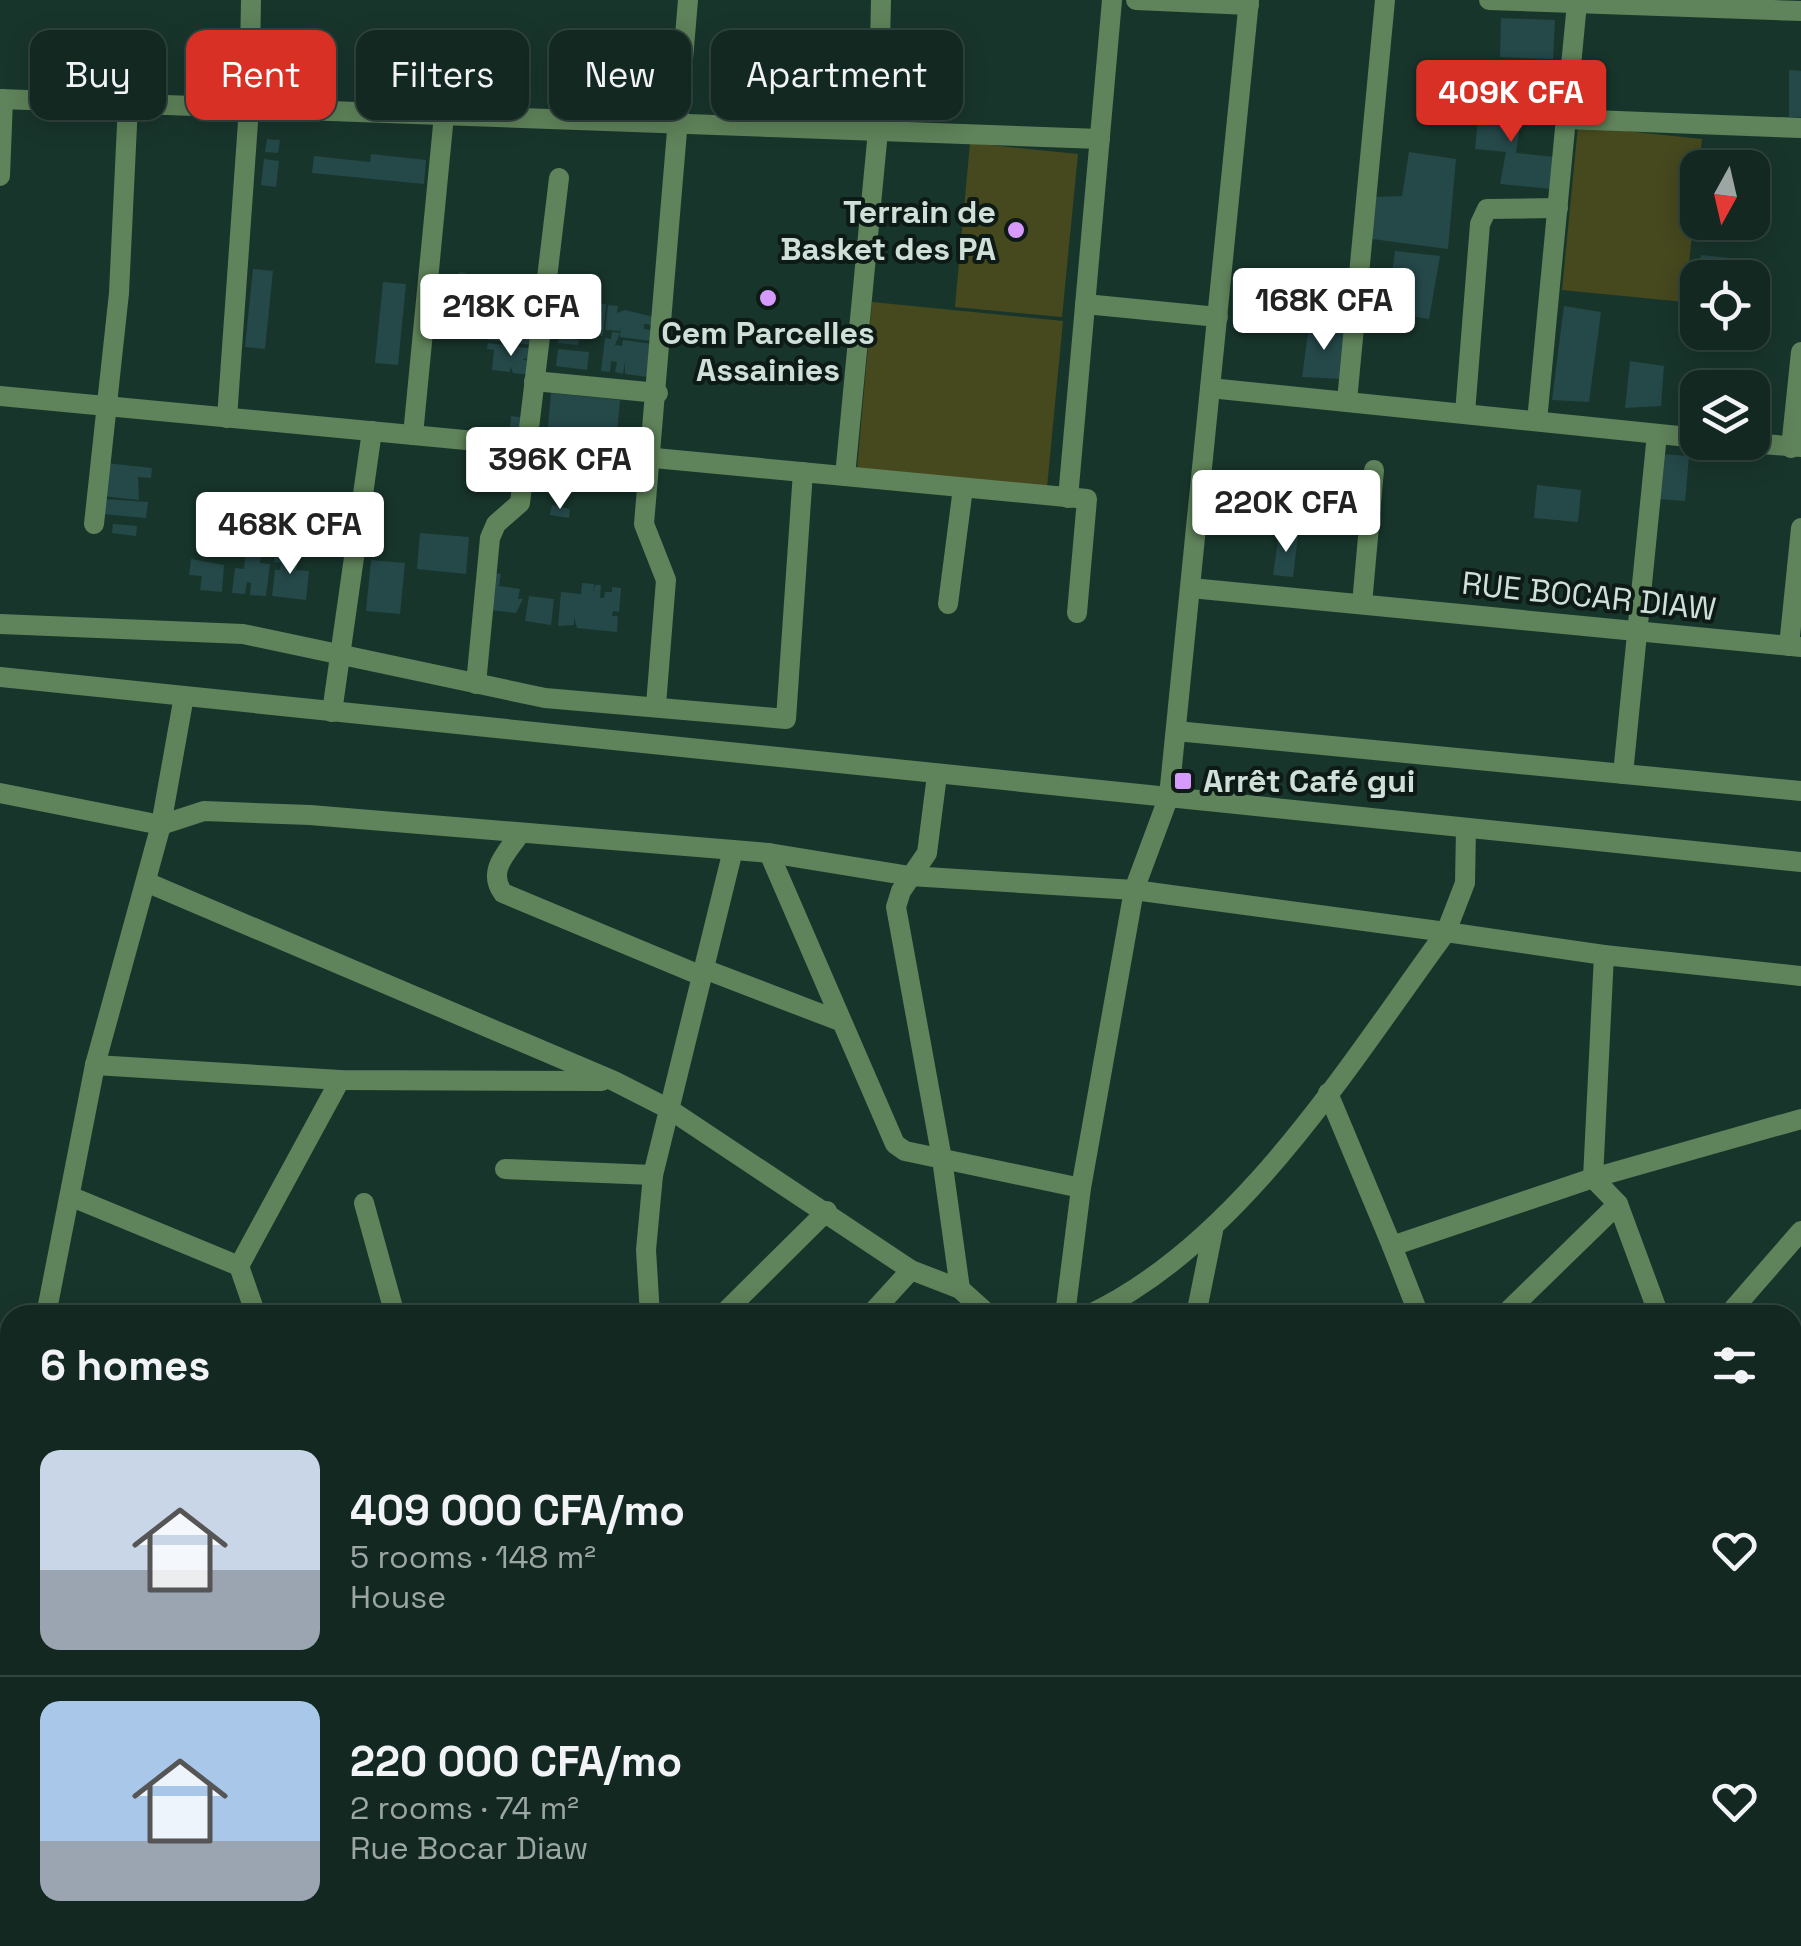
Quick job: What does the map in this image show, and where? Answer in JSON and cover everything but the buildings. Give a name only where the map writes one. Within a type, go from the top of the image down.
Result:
[{"type":"street","points":[[250,30],[251,0]]},
{"type":"street","points":[[656,706],[666,580],[644,524],[653,458],[688,0]]},
{"type":"street","points":[[845,476],[878,131],[881,0]]},
{"type":"street","points":[[1068,498],[1112,0]]},
{"type":"street","points":[[1066,1305],[1081,1188],[1134,890],[1170,796],[1249,2],[1136,0]]},
{"type":"street","points":[[1347,401],[1385,0]]},
{"type":"street","points":[[1489,0],[1681,3],[1801,11]]},
{"type":"street","points":[[1537,421],[1577,3]]},
{"type":"street","points":[[0,176],[2,99],[30,100]]},
{"type":"street","points":[[529,118],[1100,139]]},
{"type":"street","points":[[94,524],[119,293],[127,120]]},
{"type":"street","points":[[227,418],[248,120]]},
{"type":"street","points":[[413,435],[444,120]]},
{"type":"street","points":[[1566,120],[1801,128]]},
{"type":"street","points":[[476,684],[490,538],[496,524],[520,502],[559,178]]},
{"type":"street","points":[[1465,414],[1480,224],[1487,208],[1558,208]]},
{"type":"street","points":[[1085,304],[1218,317]]},
{"type":"street","points":[[1770,445],[1796,448],[1801,352]]},
{"type":"street","points":[[534,381],[658,393]]},
{"type":"street","points":[[1210,388],[1680,436]]},
{"type":"street","points":[[0,396],[1086,499],[1077,613]]},
{"type":"street","points":[[332,712],[372,432]]},
{"type":"street","points":[[1623,774],[1657,434]]},
{"type":"street","points":[[1362,604],[1374,470]]},
{"type":"street","points":[[0,624],[243,634],[544,698],[786,719],[803,472]]},
{"type":"street","points":[[948,604],[963,488]]},
{"type":"street","points":[[1795,646],[1801,528]]},
{"type":"street","name":"RUE BOCAR DIAW","points":[[1191,588],[1795,646]]},
{"type":"street","points":[[0,677],[1801,862]]},
{"type":"street","points":[[48,1305],[72,1197],[94,1065],[161,826],[184,696]]},
{"type":"street","points":[[1176,731],[1801,791]]},
{"type":"street","points":[[937,774],[931,840],[896,907],[942,1159],[960,1289]]},
{"type":"street","points":[[0,793],[161,826],[204,811],[245,811],[769,853],[910,876],[1134,890],[1604,955],[1801,976]]},
{"type":"street","points":[[1105,1305],[1175,1264],[1213,1231],[1328,1093],[1446,932],[1465,882],[1466,828]]},
{"type":"street","points":[[518,835],[496,870],[496,884],[503,893],[838,1020]]},
{"type":"street","points":[[649,1305],[646,1250],[653,1175],[733,850]]},
{"type":"street","points":[[769,853],[838,1020],[895,1144],[942,1159],[1081,1188]]},
{"type":"street","points":[[146,882],[614,1081],[669,1109],[828,1211],[910,1270],[960,1289],[977,1305]]},
{"type":"street","points":[[1604,955],[1594,1178],[1618,1204],[1654,1305]]},
{"type":"street","points":[[94,1065],[340,1080],[614,1081]]},
{"type":"street","points":[[253,1305],[239,1266],[340,1080]]},
{"type":"street","points":[[1328,1093],[1415,1305]]},
{"type":"street","points":[[1392,1246],[1594,1178],[1801,1118]]},
{"type":"street","points":[[505,1169],[653,1175]]},
{"type":"street","points":[[72,1197],[239,1266]]},
{"type":"street","points":[[364,1203],[393,1305]]},
{"type":"street","points":[[1514,1305],[1618,1204]]},
{"type":"street","points":[[732,1305],[828,1211]]},
{"type":"street","points":[[1198,1305],[1213,1231]]},
{"type":"street","points":[[1737,1305],[1801,1232]]},
{"type":"street","points":[[879,1305],[910,1270]]},
{"type":"green space","points":[[1578,126],[1702,139],[1701,150],[1680,150],[1680,240],[1691,240],[1689,260],[1680,260],[1680,302],[1562,290]]},
{"type":"green space","name":"Terrain de Basket des PA","points":[[970,143],[1078,154],[1062,317],[955,307]]},
{"type":"green space","points":[[872,302],[1063,321],[1047,487],[857,469]]},
{"type":"place","name":"Terrain de Basket des PA","points":[[1016,230]]},
{"type":"place","name":"Cem Parcelles Assainies","points":[[768,298]]},
{"type":"place","name":"Arrêt Café gui","points":[[1183,781]]}]
